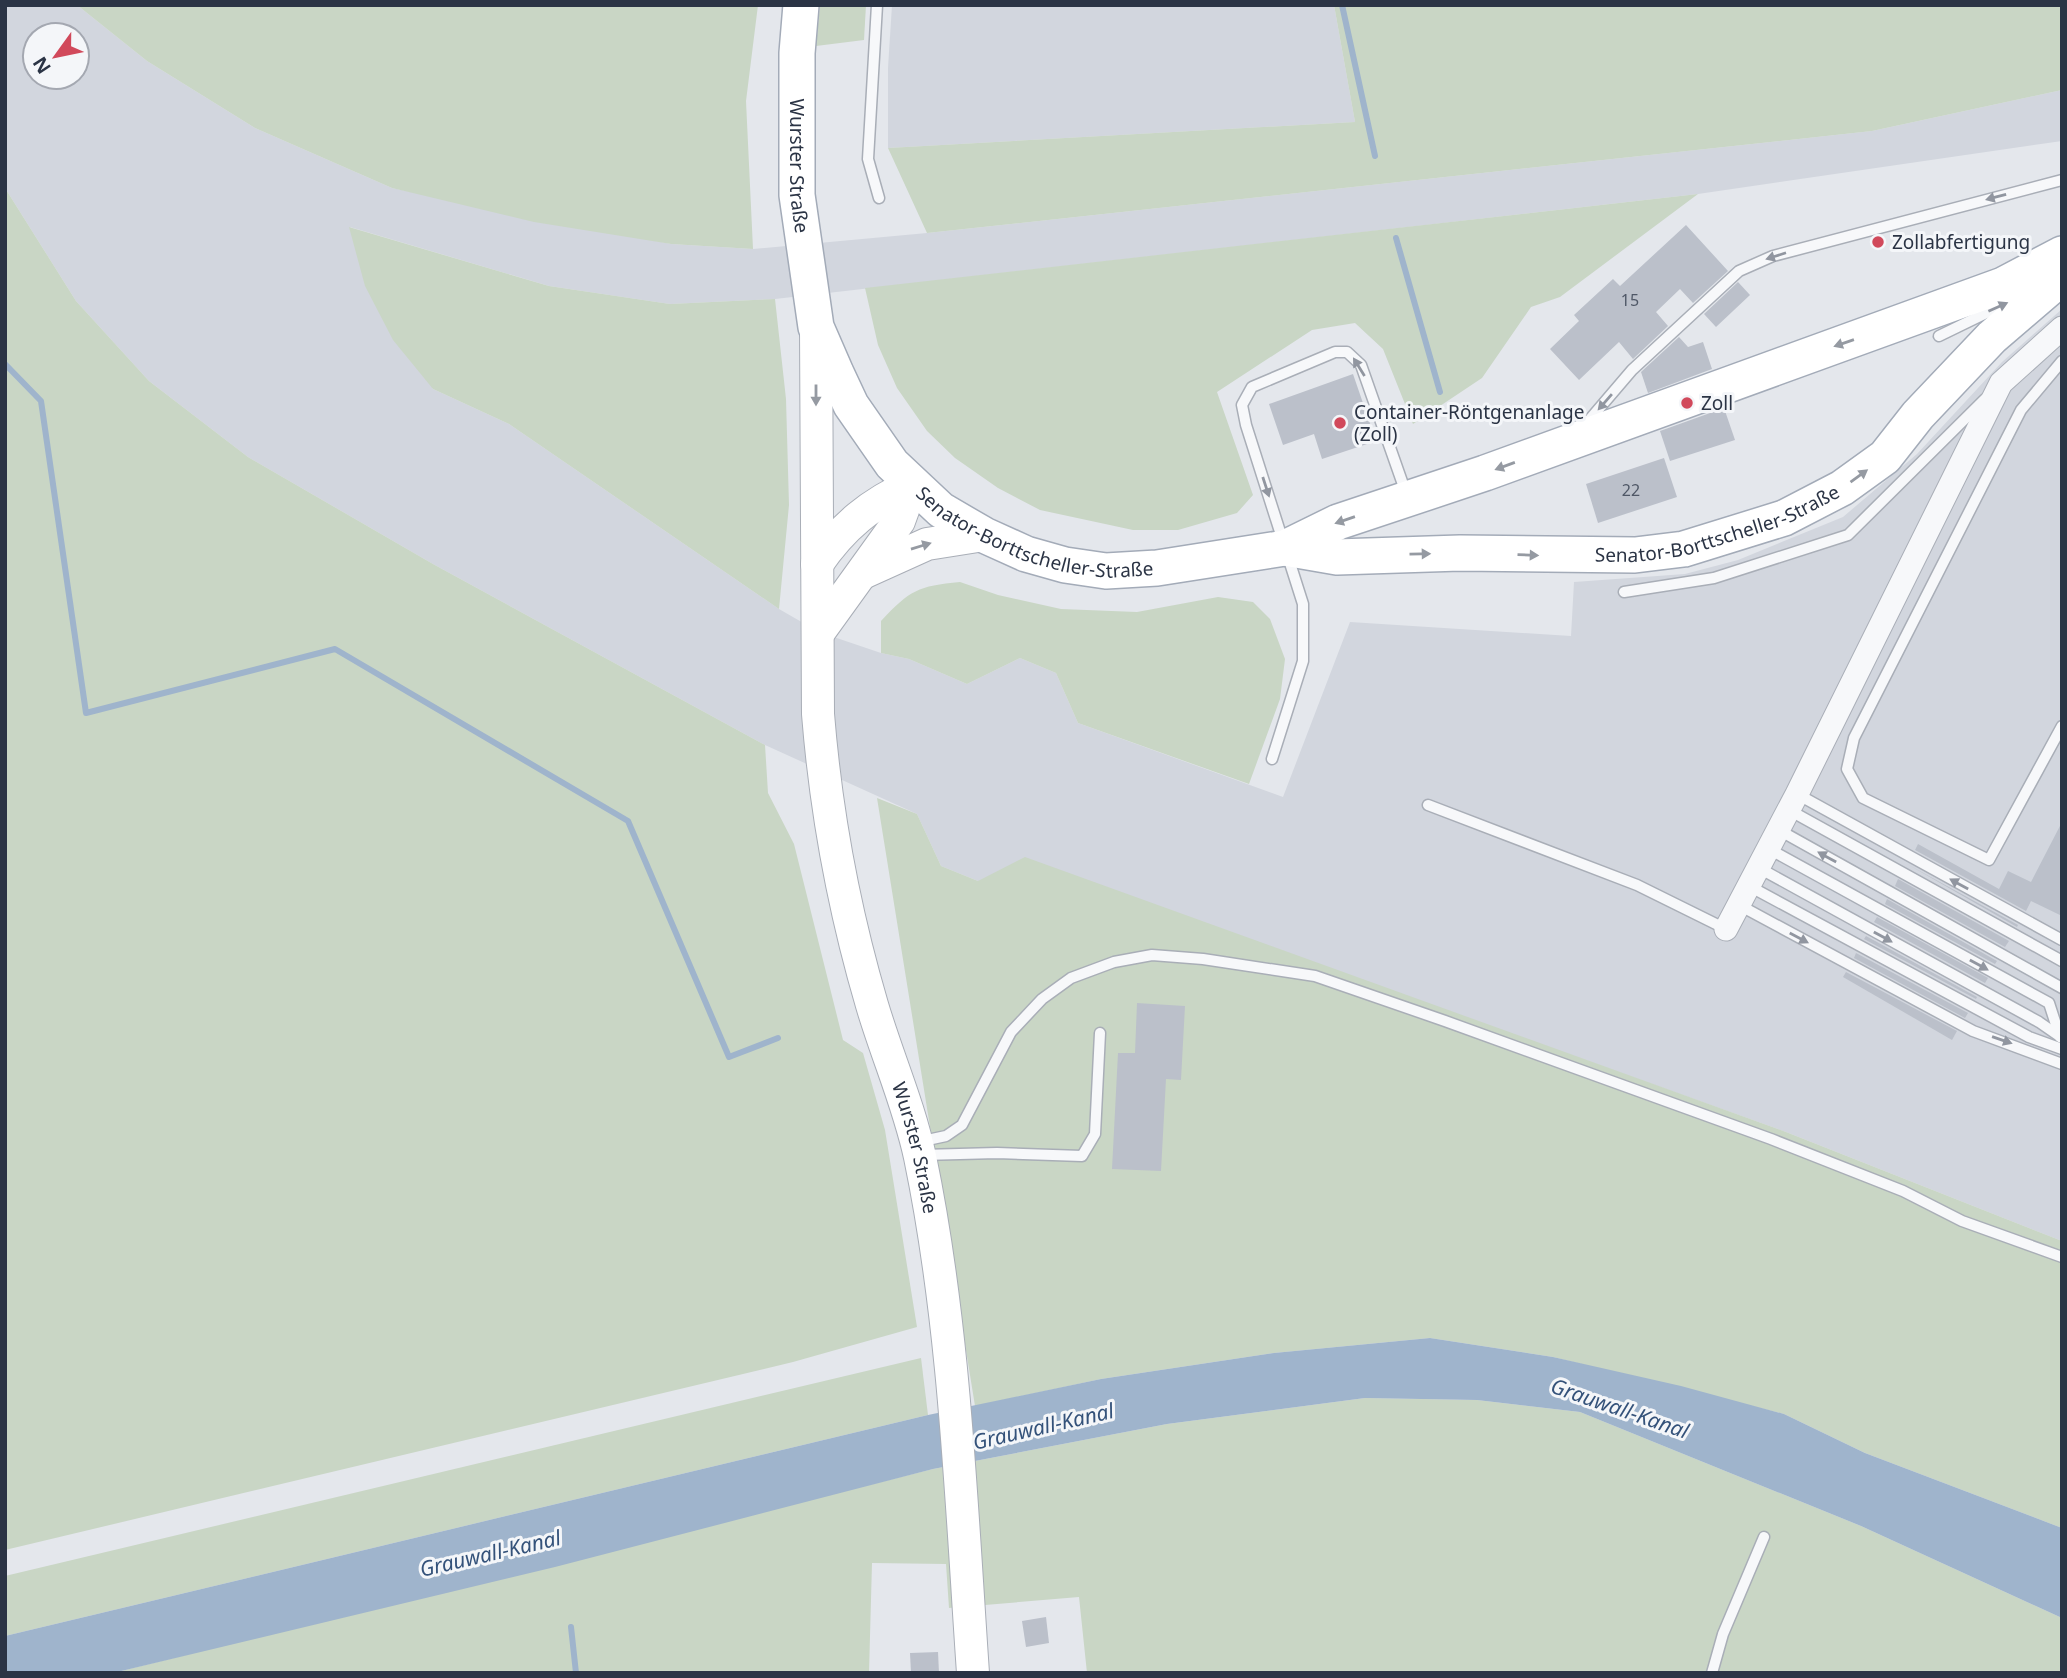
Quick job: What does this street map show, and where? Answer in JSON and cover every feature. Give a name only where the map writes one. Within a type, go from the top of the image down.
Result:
[{"type":"main road","name":"Wurster Straße","points":[[801,5],[797,52],[797,195],[816,327],[818,714],[831,829],[872,1005],[918,1149],[937,1248],[961,1506],[973,1673]]},
{"type":"main road","name":"Senator-Borttscheller-Straße","points":[[817,564],[857,516],[880,499],[912,485],[941,510],[984,534],[1039,558],[1107,571],[1157,568],[1285,548],[1338,522],[1569,443],[2003,285],[2060,271]]},
{"type":"main road","name":"Senator-Borttscheller-Straße","points":[[1285,548],[1337,557],[1460,553],[1635,555],[1684,550],[1760,527],[1784,518],[1842,488],[1885,457],[1918,415],[2060,271]]},
{"type":"main road","name":"Wurster Straße","points":[[816,327],[851,405],[886,455],[912,485]]},
{"type":"main road","points":[[819,632],[899,521],[912,485]]},
{"type":"main road","points":[[864,572],[927,544],[984,534]]},
{"type":"street","points":[[1727,929],[2001,383],[2062,328]]},
{"type":"lane","points":[[877,5],[868,159],[879,198]]},
{"type":"lane","points":[[1569,443],[1632,370],[1739,271],[1773,256],[2062,180]]},
{"type":"lane","points":[[1939,336],[2060,271]]},
{"type":"lane","points":[[1272,759],[1303,661],[1303,604],[1242,405],[1252,387],[1335,352],[1346,352],[1361,365],[1408,499]]},
{"type":"lane","points":[[2062,361],[2021,410],[1854,738],[1847,769],[1863,798],[1989,860],[2062,726]]},
{"type":"lane","points":[[1624,592],[1714,578],[1848,534],[2001,383]]},
{"type":"lane","points":[[1793,802],[2062,940]]},
{"type":"lane","points":[[1793,802],[2062,961]]},
{"type":"lane","points":[[1429,805],[1637,885],[1727,929]]},
{"type":"lane","points":[[1759,868],[2062,988]]},
{"type":"lane","points":[[1759,868],[2061,1037]]},
{"type":"lane","points":[[1759,868],[2049,1003],[2061,1037]]},
{"type":"lane","points":[[1759,868],[2029,1037],[2062,1049]]},
{"type":"lane","points":[[1759,868],[1973,1031],[2062,1064]]},
{"type":"lane","points":[[918,1149],[962,1125],[1011,1032],[1042,999],[1071,978],[1114,962],[1152,956],[1203,959],[1259,966],[1328,980],[1771,1139],[1903,1191],[1962,1221],[2062,1257]]},
{"type":"lane","points":[[918,1149],[1082,1156],[1095,1134],[1100,1032]]},
{"type":"lane","points":[[1712,1673],[1723,1634],[1764,1537]]},
{"type":"shaded area","points":[[5,5],[77,5],[147,61],[255,128],[392,188],[671,244],[753,249],[927,233],[1872,131],[2062,90],[2062,141],[1698,194],[775,299],[670,304],[549,286],[350,227],[433,389],[509,424],[779,609],[819,632],[881,653],[909,659],[967,684],[1020,658],[1056,673],[1078,723],[1283,797],[1350,622],[1571,636],[1574,582],[1685,574],[1738,560],[1843,517],[1917,454],[2002,362],[2062,309],[2062,1241],[1786,1132],[1241,937],[978,881],[941,866],[917,814],[765,745],[433,564],[248,457],[149,381],[76,301],[5,188]]},
{"type":"shaded area","points":[[892,5],[1334,5],[1355,122],[888,148],[888,68]]},
{"type":"green space","points":[[77,5],[758,5],[746,101],[753,249],[671,244],[534,222],[392,188],[255,128],[147,61]]},
{"type":"green space","points":[[820,5],[866,5],[864,40],[816,46]]},
{"type":"green space","points":[[1334,5],[2062,5],[2062,90],[1872,131],[927,233],[888,148],[1355,122]]},
{"type":"green space","points":[[5,188],[76,301],[149,381],[248,457],[433,564],[765,745],[768,793],[794,844],[843,1040],[863,1053],[885,1130],[917,1327],[793,1362],[5,1550]]},
{"type":"green space","points":[[1698,194],[1560,297],[1531,307],[1482,378],[1413,424],[1383,349],[1355,323],[1312,330],[1217,392],[1253,495],[1237,513],[1178,530],[1133,530],[1040,510],[998,488],[955,458],[927,431],[897,388],[878,345],[865,288]]},
{"type":"green space","points":[[349,227],[549,286],[670,304],[775,299],[786,399],[789,505],[779,609],[509,424],[433,389],[393,340],[365,286]]},
{"type":"green space","points":[[960,582],[998,595],[1061,609],[1137,612],[1218,597],[1253,602],[1270,619],[1285,659],[1280,699],[1249,784],[1078,723],[1056,673],[1020,658],[967,684],[909,659],[881,653],[881,621],[900,602],[924,588]]},
{"type":"green space","points":[[877,798],[917,814],[941,866],[978,881],[1025,857],[1786,1132],[2062,1241],[2062,1528],[1865,1453],[1784,1414],[1553,1357],[1430,1338],[1274,1353],[1101,1379],[975,1406]]},
{"type":"green space","points":[[921,1358],[928,1415],[5,1636],[5,1576]]},
{"type":"green space","points":[[1365,1398],[1477,1400],[1580,1412],[1861,1526],[2062,1618],[2062,1673],[1087,1673],[1079,1597],[949,1608],[946,1564],[872,1563],[869,1673],[113,1673],[933,1469],[1167,1424]]},
{"type":"water","name":"Grauwall-Kanal","points":[[1430,1338],[1553,1357],[1681,1386],[1784,1414],[1865,1453],[2062,1528],[2062,1618],[1861,1526],[1580,1412],[1477,1400],[1365,1398],[1167,1424],[933,1469],[555,1567],[113,1673],[5,1673],[5,1636],[928,1415],[1101,1379],[1274,1353]]},
{"type":"building","points":[[1686,225],[1728,271],[1693,303],[1680,289],[1656,312],[1668,326],[1633,359],[1619,342],[1579,380],[1550,349],[1579,321],[1574,315],[1613,279],[1620,286]]},
{"type":"building","points":[[1738,282],[1750,295],[1716,327],[1704,314]]},
{"type":"building","points":[[1679,337],[1688,347],[1703,342],[1712,369],[1648,393],[1641,372]]},
{"type":"building","name":"Container-Röntgenanlage (Zoll)","points":[[1353,374],[1376,441],[1322,459],[1314,434],[1283,445],[1269,404]]},
{"type":"building","points":[[1724,408],[1735,440],[1670,461],[1660,431]]},
{"type":"building","points":[[1664,458],[1677,497],[1598,523],[1586,484]]},
{"type":"building","points":[[2062,822],[2062,916],[2031,901],[2026,911],[1915,850],[1918,844],[1999,889],[2008,871],[2031,882]]},
{"type":"building","points":[[1907,864],[2018,925],[2017,927]]},
{"type":"building","points":[[1898,879],[2009,941],[2005,947],[1895,886]]},
{"type":"building","points":[[1887,899],[1997,961],[1995,964],[1885,904]]},
{"type":"building","points":[[1877,917],[1988,978],[1985,983],[1874,922]]},
{"type":"building","points":[[1866,936],[1977,997],[1976,999],[1864,939]]},
{"type":"building","points":[[1856,953],[1968,1013],[1965,1018],[1854,958]]},
{"type":"building","points":[[1846,972],[1957,1031],[1952,1040],[1843,977]]},
{"type":"building","points":[[1137,1003],[1185,1006],[1181,1080],[1166,1079],[1161,1171],[1112,1169],[1118,1053],[1135,1053]]},
{"type":"building","points":[[1046,1617],[1049,1643],[1026,1647],[1022,1621]]},
{"type":"building","points":[[938,1652],[939,1673],[911,1673],[910,1653]]},
{"type":"waterway","points":[[1342,5],[1375,156]]},
{"type":"waterway","points":[[1396,238],[1440,392]]},
{"type":"waterway","points":[[5,364],[41,401],[86,713],[335,649],[628,821],[729,1057],[778,1038]]},
{"type":"waterway","points":[[571,1627],[576,1673]]},
{"type":"place","name":"Zollabfertigung","points":[[1878,242]]},
{"type":"place","name":"Zoll","points":[[1687,403]]},
{"type":"place","name":"Container-Röntgenanlage (Zoll)","points":[[1340,423]]}]
